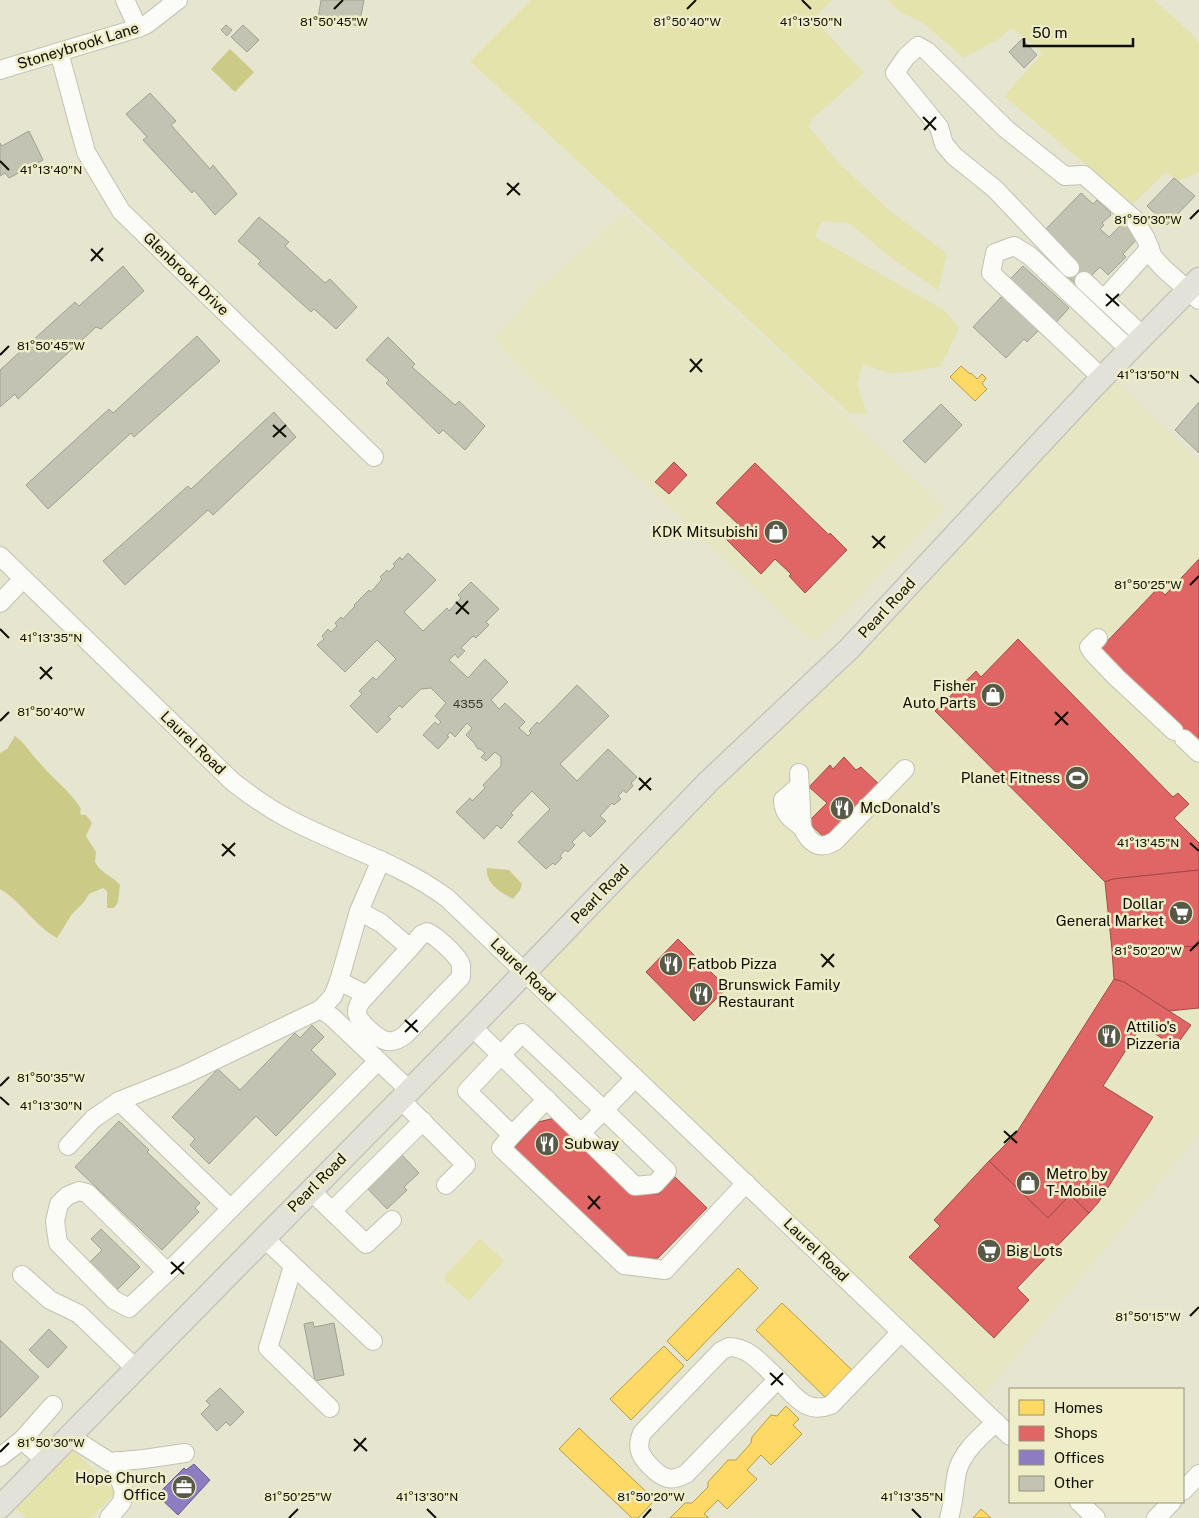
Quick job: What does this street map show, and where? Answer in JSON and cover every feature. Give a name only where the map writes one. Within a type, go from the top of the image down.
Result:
[{"type":"main road","name":"Pearl Road","points":[[0,1507],[472,1027],[708,782],[849,649],[1102,378],[1137,343],[1196,290]]},
{"type":"street","points":[[125,0],[138,28]]},
{"type":"street","name":"Stoneybrook Lane","points":[[0,70],[138,28],[147,24],[178,0]]},
{"type":"street","points":[[1070,268],[995,189],[954,156],[944,144],[939,126],[895,73],[906,57],[918,46],[926,51],[1025,146],[1065,176],[1084,175],[1134,219],[1153,257],[1163,268],[1196,290]]},
{"type":"street","name":"Glenbrook Drive","points":[[59,52],[86,152],[121,210],[374,458]]},
{"type":"street","points":[[1102,378],[991,274],[995,253],[1014,246],[1030,256],[1137,343]]},
{"type":"street","points":[[1104,299],[1150,248]]},
{"type":"street","points":[[1084,281],[1104,299],[1137,343]]},
{"type":"street","name":"Laurel Road","points":[[0,556],[233,782],[259,802],[286,818],[408,872],[447,898],[634,1079],[1009,1435]]},
{"type":"street","points":[[0,603],[23,579]]},
{"type":"street","points":[[1098,638],[1089,646],[1093,653],[1116,677],[1199,753]]},
{"type":"street","points":[[799,779],[802,827],[805,834],[820,847],[827,846],[835,841],[905,769]]},
{"type":"street","points":[[68,1146],[93,1119],[119,1101],[184,1075],[321,1009],[333,996],[359,911],[380,860]]},
{"type":"street","points":[[359,911],[381,923],[410,948]]},
{"type":"street","points":[[427,932],[433,934],[457,957],[460,964],[461,977],[406,1035],[395,1041],[386,1041],[374,1034],[358,1017],[357,1011],[359,1004],[410,948],[422,934],[427,932]]},
{"type":"street","points":[[339,980],[367,995]]},
{"type":"street","points":[[321,1009],[332,1017],[378,1061],[422,1122],[466,1164],[446,1184]]},
{"type":"street","points":[[472,1027],[501,1055],[547,1099],[635,1186],[655,1184],[667,1171],[522,1034],[501,1055],[467,1091],[512,1135]]},
{"type":"street","points":[[167,1272],[87,1194],[79,1191],[67,1196],[59,1204],[55,1221],[58,1243],[114,1300],[129,1308],[167,1272],[378,1061]]},
{"type":"street","points":[[581,1133],[634,1079]]},
{"type":"street","points":[[547,1099],[501,1148],[624,1265],[665,1270],[746,1184]]},
{"type":"street","points":[[119,1101],[230,1208]]},
{"type":"street","points":[[332,1210],[422,1122]]},
{"type":"street","points":[[310,1190],[366,1244],[392,1220]]},
{"type":"street","points":[[264,1237],[373,1341]]},
{"type":"street","points":[[293,1266],[268,1348],[330,1408]]},
{"type":"street","points":[[22,1275],[50,1300],[79,1314],[135,1368]]},
{"type":"street","points":[[778,1380],[686,1474],[678,1478],[669,1479],[660,1476],[642,1458],[639,1450],[639,1441],[642,1432],[721,1351],[729,1347],[738,1347],[747,1351],[778,1380],[804,1405],[822,1409],[831,1405],[901,1332]]},
{"type":"street","points":[[0,1457],[22,1440],[54,1405]]},
{"type":"street","points":[[949,1518],[958,1469],[968,1451],[996,1422]]},
{"type":"street","points":[[69,1436],[110,1462],[185,1453]]},
{"type":"street","points":[[22,1440],[45,1460]]},
{"type":"street","points":[[109,1518],[122,1502],[124,1491],[119,1478],[117,1461]]},
{"type":"street","points":[[1184,1490],[1199,1474]]},
{"type":"street","points":[[1080,1503],[1096,1518]]},
{"type":"street","points":[[1156,1518],[1171,1503]]},
{"type":"shaded area","points":[[531,0],[833,0],[813,18],[864,73],[811,120],[809,127],[837,161],[891,212],[947,254],[938,290],[893,259],[849,223],[822,221],[815,237],[944,310],[959,328],[941,366],[910,372],[889,373],[863,364],[857,384],[867,414],[849,413],[470,61]]},
{"type":"shaded area","points":[[888,0],[1154,0],[1192,34],[1199,43],[1199,172],[1178,181],[1166,172],[1133,204],[1004,96],[1043,53],[1012,28],[1000,38],[964,58],[922,22],[902,13]]},
{"type":"shaded area","points":[[230,49],[254,72],[235,92],[211,69]]},
{"type":"shaded area","points":[[625,212],[945,508],[816,641],[811,641],[501,348],[496,337],[534,292]]},
{"type":"shaded area","points":[[1108,373],[1199,461],[1199,1135],[977,1404],[525,972]]},
{"type":"shaded area","points":[[15,736],[72,796],[81,809],[81,815],[86,815],[92,823],[86,836],[96,852],[95,862],[101,870],[120,885],[118,902],[114,908],[107,908],[107,891],[103,888],[89,894],[72,914],[57,938],[0,889],[0,753],[7,749]]},
{"type":"shaded area","points":[[487,868],[509,870],[522,884],[513,899],[499,891],[491,883]]},
{"type":"shaded area","points":[[480,1239],[504,1261],[469,1301],[443,1278]]},
{"type":"shaded area","points":[[73,1450],[116,1492],[91,1518],[26,1518],[16,1509]]},
{"type":"building: Homes","points":[[961,366],[977,379],[982,374],[986,378],[982,384],[987,389],[975,401],[950,377]]},
{"type":"building: Homes","points":[[738,1268],[758,1288],[687,1361],[667,1341]]},
{"type":"building: Homes","points":[[782,1303],[852,1370],[825,1397],[756,1330]]},
{"type":"building: Homes","points":[[664,1346],[684,1366],[631,1420],[610,1399]]},
{"type":"building: Homes","points":[[786,1406],[799,1419],[793,1425],[802,1434],[771,1465],[761,1455],[747,1470],[757,1479],[727,1509],[718,1500],[704,1514],[709,1518],[670,1518],[685,1503],[692,1503],[708,1487],[708,1482],[728,1460],[736,1460],[771,1415],[777,1416]]},
{"type":"building: Homes","points":[[579,1428],[655,1500],[638,1518],[632,1518],[559,1449]]},
{"type":"building: Homes","points":[[981,1509],[991,1518],[973,1518]]},
{"type":"building: Shops","points":[[674,462],[687,475],[669,494],[655,482]]},
{"type":"building: Shops","points":[[755,463],[847,550],[805,593],[789,576],[791,574],[775,559],[761,574],[724,537],[738,524],[716,503]]},
{"type":"building: Shops","points":[[1199,559],[1199,745],[1180,743],[1097,652],[1158,588],[1165,595]]},
{"type":"building: Shops","points":[[1018,639],[1173,797],[1178,793],[1189,804],[1174,818],[1199,843],[1199,870],[1113,879],[1105,882],[935,711],[976,671],[981,677]]},
{"type":"building: Shops","points":[[844,757],[856,770],[861,767],[883,788],[829,842],[808,822],[827,803],[809,787],[830,765],[833,769]]},
{"type":"building: Shops","points":[[1199,870],[1199,946],[1112,950],[1105,882],[1113,879]]},
{"type":"building: Shops","points":[[678,939],[727,988],[694,1021],[646,972]]},
{"type":"building: Shops","points":[[1199,946],[1199,1008],[1169,1011],[1124,982],[1114,979],[1112,950]]},
{"type":"building: Shops","points":[[1114,979],[1124,982],[1191,1025],[1175,1047],[1142,1025],[1103,1086],[1153,1117],[1098,1203],[1089,1213],[1070,1195],[1048,1218],[989,1161],[1015,1135]]},
{"type":"building: Shops","points":[[555,1118],[637,1194],[659,1194],[675,1177],[707,1208],[658,1258],[632,1260],[513,1149],[538,1122]]},
{"type":"building: Shops","points":[[989,1161],[1048,1218],[1070,1195],[1089,1213],[1017,1288],[1029,1300],[994,1338],[909,1257],[940,1226],[934,1220]]},
{"type":"building: Offices","name":"Hope Church Office","points":[[194,1464],[210,1480],[178,1515],[157,1495],[184,1468],[186,1470]]},
{"type":"building: Other","points":[[321,0],[364,0],[359,26],[318,18]]},
{"type":"building: Other","points":[[226,25],[232,30],[227,36],[221,30]]},
{"type":"building: Other","points":[[243,25],[259,40],[247,52],[231,37]]},
{"type":"building: Other","points":[[1022,39],[1037,55],[1024,68],[1009,52]]},
{"type":"building: Other","points":[[150,93],[176,121],[171,125],[210,169],[213,165],[237,194],[215,215],[194,190],[192,193],[143,140],[147,137],[126,114]]},
{"type":"building: Other","points":[[29,131],[43,160],[9,178],[5,173],[0,176],[0,143],[2,146]]},
{"type":"building: Other","points":[[1174,178],[1195,196],[1167,225],[1147,206]]},
{"type":"building: Other","points":[[1081,193],[1093,204],[1097,200],[1110,212],[1111,215],[1102,223],[1104,225],[1100,229],[1109,237],[1124,222],[1139,237],[1123,254],[1126,257],[1108,275],[1100,267],[1089,278],[1077,285],[1066,275],[1041,234]]},
{"type":"building: Other","points":[[259,217],[289,242],[285,246],[325,283],[330,279],[357,307],[336,329],[314,309],[311,312],[258,264],[261,261],[238,241]]},
{"type":"building: Other","points":[[123,266],[144,291],[101,329],[96,327],[18,399],[15,394],[0,407],[0,370],[75,302],[79,306]]},
{"type":"building: Other","points":[[1023,266],[1069,308],[1054,325],[1007,282]]},
{"type":"building: Other","points":[[1002,296],[1039,330],[1027,342],[1024,339],[1006,358],[973,327]]},
{"type":"building: Other","points":[[197,336],[220,361],[134,437],[131,433],[48,509],[26,485],[109,409],[113,413]]},
{"type":"building: Other","points":[[388,337],[415,364],[412,367],[455,405],[459,401],[485,426],[465,450],[443,430],[439,434],[386,383],[389,380],[366,360]]},
{"type":"building: Other","points":[[1199,402],[1199,453],[1175,430]]},
{"type":"building: Other","points":[[941,404],[962,425],[925,463],[903,441]]},
{"type":"building: Other","points":[[274,412],[296,437],[213,515],[208,510],[125,585],[103,561],[188,486],[191,489]]},
{"type":"building: Other","points":[[408,553],[436,580],[404,612],[423,631],[447,608],[449,611],[461,598],[458,595],[471,582],[499,609],[486,622],[489,625],[476,638],[473,636],[461,648],[465,651],[458,658],[455,654],[449,660],[468,678],[485,659],[508,682],[491,700],[499,709],[505,703],[525,722],[519,728],[528,736],[531,733],[529,731],[537,722],[539,724],[577,685],[609,716],[560,764],[577,781],[608,749],[637,777],[631,783],[633,786],[626,793],[624,790],[618,796],[621,799],[614,805],[612,803],[600,816],[606,821],[590,837],[584,830],[572,842],[575,845],[568,852],[565,850],[560,856],[562,858],[555,865],[553,863],[546,869],[518,842],[550,809],[532,791],[511,813],[513,815],[501,829],[497,825],[484,839],[456,812],[470,798],[472,801],[485,788],[483,785],[501,766],[501,757],[495,752],[486,761],[481,757],[485,753],[478,749],[466,735],[472,728],[467,723],[455,737],[450,732],[447,736],[449,737],[438,749],[423,735],[435,722],[438,725],[441,722],[435,716],[446,703],[431,688],[421,689],[402,708],[400,705],[388,717],[391,719],[377,733],[350,706],[362,694],[359,691],[373,677],[376,680],[396,659],[377,640],[345,672],[317,645],[324,639],[322,636],[328,629],[331,632],[337,626],[335,623],[341,617],[343,619],[369,590],[371,592],[382,579],[380,577],[387,570],[389,572],[395,566],[393,564],[400,557],[402,560]]},
{"type":"building: Other","points":[[312,1025],[324,1037],[311,1050],[336,1074],[276,1136],[256,1116],[209,1164],[190,1145],[195,1139],[172,1117],[218,1069],[240,1090],[295,1033],[300,1038]]},
{"type":"building: Other","points":[[119,1121],[149,1150],[147,1152],[200,1203],[195,1208],[199,1212],[162,1250],[75,1167]]},
{"type":"building: Other","points":[[400,1153],[419,1173],[404,1187],[407,1190],[387,1209],[366,1187]]},
{"type":"building: Other","points":[[101,1229],[140,1267],[114,1293],[86,1266],[102,1250],[91,1239]]},
{"type":"building: Other","points":[[313,1322],[314,1327],[334,1323],[344,1375],[315,1381],[304,1324]]},
{"type":"building: Other","points":[[49,1329],[67,1347],[48,1368],[29,1350]]},
{"type":"building: Other","points":[[0,1340],[39,1377],[0,1418]]},
{"type":"building: Other","points":[[220,1388],[244,1412],[230,1426],[226,1422],[217,1431],[201,1414],[210,1405],[206,1401]]},
{"type":"place","name":"KDK Mitsubishi","points":[[776,532]]},
{"type":"place","name":"Fisher Auto Parts","points":[[993,695]]},
{"type":"place","name":"Planet Fitness","points":[[1077,778]]},
{"type":"place","name":"McDonald's","points":[[842,808]]},
{"type":"place","name":"Dollar General Market","points":[[1181,913]]},
{"type":"place","name":"Fatbob Pizza","points":[[671,964]]},
{"type":"place","name":"Brunswick Family Restaurant","points":[[701,994]]},
{"type":"place","name":"Attilio's Pizzeria","points":[[1109,1036]]},
{"type":"place","name":"Subway","points":[[547,1144]]},
{"type":"place","name":"Metro by T-Mobile","points":[[1028,1183]]},
{"type":"place","name":"Big Lots","points":[[989,1251]]},
{"type":"place","name":"Hope Church Office","points":[[184,1487]]}]
